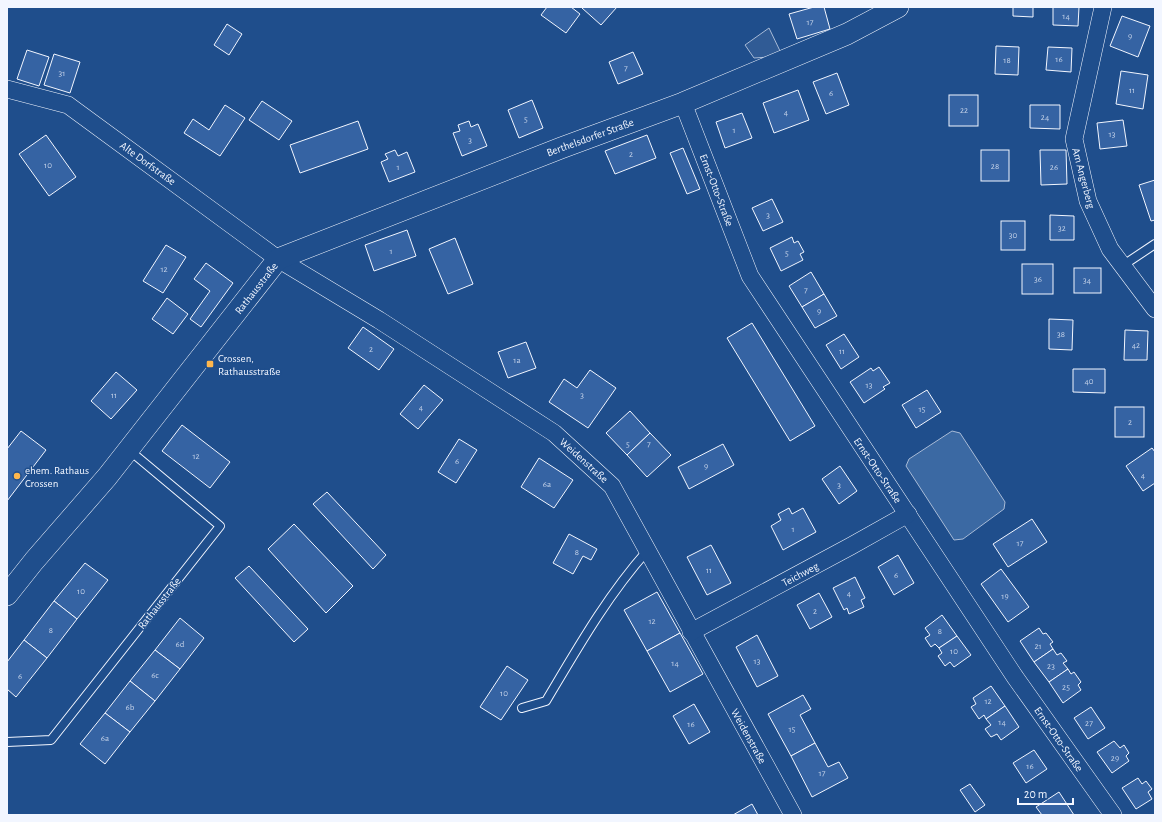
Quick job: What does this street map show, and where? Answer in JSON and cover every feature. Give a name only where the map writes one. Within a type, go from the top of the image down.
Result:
[{"type":"street","name":"Berthelsdorfer Straße","points":[[278,259],[561,148],[683,104],[847,34],[898,7]]},
{"type":"street","name":"Am Angerberg","points":[[1103,7],[1074,139],[1088,201],[1110,249],[1155,309]]},
{"type":"street","name":"Alte Dorfstraße","points":[[7,89],[68,105],[278,259]]},
{"type":"street","name":"Ernst-Otto-Straße","points":[[683,104],[750,276],[1015,677],[1113,815]]},
{"type":"street","name":"Rathausstraße","points":[[7,596],[34,561],[107,477],[278,259]]},
{"type":"street","name":"Weidenstraße","points":[[278,259],[379,320],[554,433],[612,486],[792,815]]},
{"type":"street","name":"Teichweg","points":[[691,632],[908,514]]},
{"type":"lane","points":[[1122,266],[1155,244]]},
{"type":"lane","name":"Rathausstraße","points":[[7,742],[50,740],[220,526],[129,449]]},
{"type":"lane","points":[[522,708],[546,701],[604,607],[630,570],[647,550]]},
{"type":"shaded area","points":[[769,28],[781,53],[769,57],[754,58],[745,45]]},
{"type":"shaded area","points":[[952,431],[960,433],[1005,502],[1004,509],[963,539],[954,540],[906,466],[909,459]]},
{"type":"building","points":[[547,7],[571,7],[580,14],[566,33],[541,15]]},
{"type":"building","points":[[617,7],[601,25],[582,8]]},
{"type":"building","points":[[814,7],[824,7],[830,29],[797,39],[789,14]]},
{"type":"building","points":[[1013,7],[1033,7],[1033,17],[1013,16]]},
{"type":"building","points":[[1053,7],[1079,7],[1078,26],[1053,25]]},
{"type":"building","points":[[1122,16],[1150,26],[1138,57],[1110,46]]},
{"type":"building","points":[[227,24],[242,34],[229,55],[214,45]]},
{"type":"building","points":[[996,46],[1019,47],[1018,75],[995,74]]},
{"type":"building","points":[[1048,47],[1072,48],[1071,72],[1046,70]]},
{"type":"building","points":[[27,50],[49,57],[39,86],[17,79]]},
{"type":"building","points":[[633,52],[643,74],[618,84],[609,62]]},
{"type":"building","points":[[54,54],[80,62],[70,93],[44,85]]},
{"type":"building","points":[[1121,71],[1148,75],[1143,109],[1116,104]]},
{"type":"building","points":[[837,73],[849,105],[826,114],[813,82]]},
{"type":"building","points":[[798,90],[809,120],[774,133],[763,103]]},
{"type":"building","points":[[949,95],[978,95],[978,126],[949,126]]},
{"type":"building","points":[[532,100],[543,128],[519,138],[508,110]]},
{"type":"building","points":[[262,101],[292,121],[279,140],[249,120]]},
{"type":"building","points":[[225,105],[245,118],[220,156],[184,133],[193,119],[209,130]]},
{"type":"building","points":[[1030,105],[1060,105],[1060,129],[1030,128]]},
{"type":"building","points":[[742,113],[752,138],[725,148],[716,122]]},
{"type":"building","points":[[1123,120],[1127,146],[1100,149],[1097,123]]},
{"type":"building","points":[[358,121],[368,149],[300,173],[290,145]]},
{"type":"building","points":[[469,121],[471,127],[478,124],[487,146],[462,156],[453,133],[460,131],[458,125]]},
{"type":"building","points":[[46,135],[76,177],[49,196],[19,154]]},
{"type":"building","points":[[647,135],[656,158],[615,174],[605,151]]},
{"type":"building","points":[[683,148],[700,189],[687,194],[670,153]]},
{"type":"building","points":[[395,150],[398,156],[407,152],[415,172],[389,182],[381,162],[388,159],[385,154]]},
{"type":"building","points":[[981,150],[1009,150],[1009,181],[981,181]]},
{"type":"building","points":[[1040,150],[1066,150],[1067,184],[1041,185]]},
{"type":"building","points":[[1155,180],[1155,220],[1151,221],[1139,185]]},
{"type":"building","points":[[772,199],[783,222],[763,231],[752,208]]},
{"type":"building","points":[[1050,215],[1074,216],[1074,240],[1050,240]]},
{"type":"building","points":[[1001,221],[1025,221],[1025,250],[1001,250]]},
{"type":"building","points":[[407,230],[416,256],[374,271],[365,245]]},
{"type":"building","points":[[792,237],[794,243],[798,241],[804,252],[800,254],[803,260],[781,271],[770,248]]},
{"type":"building","points":[[455,238],[473,284],[448,294],[429,249]]},
{"type":"building","points":[[166,245],[186,257],[163,293],[143,281]]},
{"type":"building","points":[[206,263],[233,283],[201,327],[190,319],[210,291],[194,279]]},
{"type":"building","points":[[1022,264],[1053,264],[1053,294],[1022,294]]},
{"type":"building","points":[[1074,268],[1101,268],[1101,293],[1074,293]]},
{"type":"building","points":[[811,272],[824,294],[802,307],[789,286]]},
{"type":"building","points":[[824,294],[837,316],[815,328],[802,307]]},
{"type":"building","points":[[167,298],[188,314],[173,334],[152,319]]},
{"type":"building","points":[[1049,319],[1073,320],[1072,350],[1049,349]]},
{"type":"building","points":[[752,323],[815,426],[790,441],[727,338]]},
{"type":"building","points":[[363,327],[394,349],[379,370],[348,348]]},
{"type":"building","points":[[1125,330],[1148,331],[1147,360],[1124,360]]},
{"type":"building","points":[[844,334],[859,357],[841,369],[826,345]]},
{"type":"building","points":[[526,342],[536,368],[508,378],[498,352]]},
{"type":"building","points":[[879,367],[890,383],[883,387],[885,389],[864,403],[850,382],[871,368],[873,371]]},
{"type":"building","points":[[1073,369],[1105,369],[1105,393],[1073,392]]},
{"type":"building","points":[[590,370],[616,388],[588,428],[549,402],[564,379],[577,388]]},
{"type":"building","points":[[116,372],[137,390],[111,419],[91,401]]},
{"type":"building","points":[[424,385],[443,400],[418,429],[400,414]]},
{"type":"building","points":[[927,390],[941,412],[916,428],[902,405]]},
{"type":"building","points":[[1115,407],[1144,407],[1144,437],[1115,437]]},
{"type":"building","points":[[630,411],[650,433],[627,455],[606,433]]},
{"type":"building","points":[[182,425],[230,462],[210,488],[162,451]]},
{"type":"building","name":"ehem. Rathaus Crossen","points":[[21,431],[46,450],[7,501],[7,449]]},
{"type":"building","points":[[650,433],[671,455],[647,477],[627,455]]},
{"type":"building","points":[[459,439],[477,450],[456,483],[438,472]]},
{"type":"building","points":[[723,444],[734,465],[689,489],[678,467]]},
{"type":"building","points":[[1152,448],[1155,452],[1155,483],[1143,491],[1126,466]]},
{"type":"building","points":[[539,458],[573,480],[554,508],[521,487]]},
{"type":"building","points":[[840,466],[857,491],[839,504],[822,479]]},
{"type":"building","points":[[327,492],[386,555],[373,569],[313,504]]},
{"type":"building","points":[[789,508],[792,514],[803,508],[816,532],[783,550],[771,526],[781,520],[778,514]]},
{"type":"building","points":[[1032,519],[1047,542],[1008,567],[993,544]]},
{"type":"building","points":[[294,524],[353,586],[326,613],[268,549]]},
{"type":"building","points":[[569,534],[597,549],[591,560],[583,556],[573,574],[553,563]]},
{"type":"building","points":[[711,545],[731,583],[707,595],[687,557]]},
{"type":"building","points":[[898,555],[914,583],[894,595],[878,567]]},
{"type":"building","points":[[85,563],[108,580],[77,619],[54,601]]},
{"type":"building","points":[[249,566],[308,629],[294,642],[235,578]]},
{"type":"building","points":[[1001,569],[1029,607],[1008,622],[981,584]]},
{"type":"building","points":[[855,577],[865,598],[861,600],[864,607],[849,614],[847,608],[844,610],[833,588]]},
{"type":"building","points":[[657,592],[680,633],[647,651],[624,610]]},
{"type":"building","points":[[819,593],[832,617],[810,629],[797,605]]},
{"type":"building","points":[[54,601],[77,619],[47,658],[24,640]]},
{"type":"building","points":[[942,615],[957,636],[939,648],[935,644],[931,647],[925,638],[930,635],[925,628]]},
{"type":"building","points":[[180,618],[204,638],[180,669],[155,650]]},
{"type":"building","points":[[1039,628],[1043,634],[1046,633],[1053,642],[1050,644],[1053,649],[1034,662],[1020,641]]},
{"type":"building","points":[[680,633],[703,674],[670,692],[647,651]]},
{"type":"building","points":[[757,635],[778,676],[757,687],[736,647]]},
{"type":"building","points":[[957,636],[971,655],[954,667],[950,662],[945,666],[938,656],[942,653],[939,648]]},
{"type":"building","points":[[24,640],[47,658],[16,697],[7,689],[7,662]]},
{"type":"building","points":[[1053,649],[1057,655],[1061,653],[1067,661],[1063,663],[1068,669],[1049,682],[1034,662]]},
{"type":"building","points":[[155,650],[180,669],[155,701],[130,681]]},
{"type":"building","points":[[507,666],[528,680],[501,720],[480,707]]},
{"type":"building","points":[[1068,669],[1071,674],[1074,672],[1081,682],[1078,685],[1081,690],[1063,703],[1049,682]]},
{"type":"building","points":[[130,681],[155,701],[130,732],[105,713]]},
{"type":"building","points":[[991,686],[1005,706],[986,719],[984,715],[979,719],[971,707],[976,704],[973,698]]},
{"type":"building","points":[[803,695],[811,709],[800,715],[815,743],[791,756],[768,714]]},
{"type":"building","points":[[694,704],[710,732],[689,744],[673,716]]},
{"type":"building","points":[[1005,706],[1019,727],[1001,740],[997,734],[991,737],[985,729],[991,725],[986,719]]},
{"type":"building","points":[[1091,707],[1105,728],[1088,739],[1074,718]]},
{"type":"building","points":[[105,713],[130,732],[105,764],[80,744]]},
{"type":"building","points":[[1114,741],[1120,748],[1124,745],[1129,753],[1126,756],[1129,761],[1112,773],[1097,752]]},
{"type":"building","points":[[815,743],[828,767],[839,762],[848,778],[812,797],[791,756]]},
{"type":"building","points":[[1034,750],[1047,769],[1026,783],[1013,763]]},
{"type":"building","points":[[1138,778],[1142,784],[1146,781],[1152,789],[1148,792],[1152,799],[1136,809],[1122,788]]},
{"type":"building","points":[[970,784],[985,805],[975,812],[960,790]]},
{"type":"building","points":[[1059,792],[1074,815],[1042,815],[1036,807]]},
{"type":"building","points":[[752,804],[758,815],[733,815]]},
{"type":"place","name":"Crossen, Rathausstraße","points":[[210,364]]},
{"type":"place","name":"ehem. Rathaus Crossen","points":[[17,476]]}]
